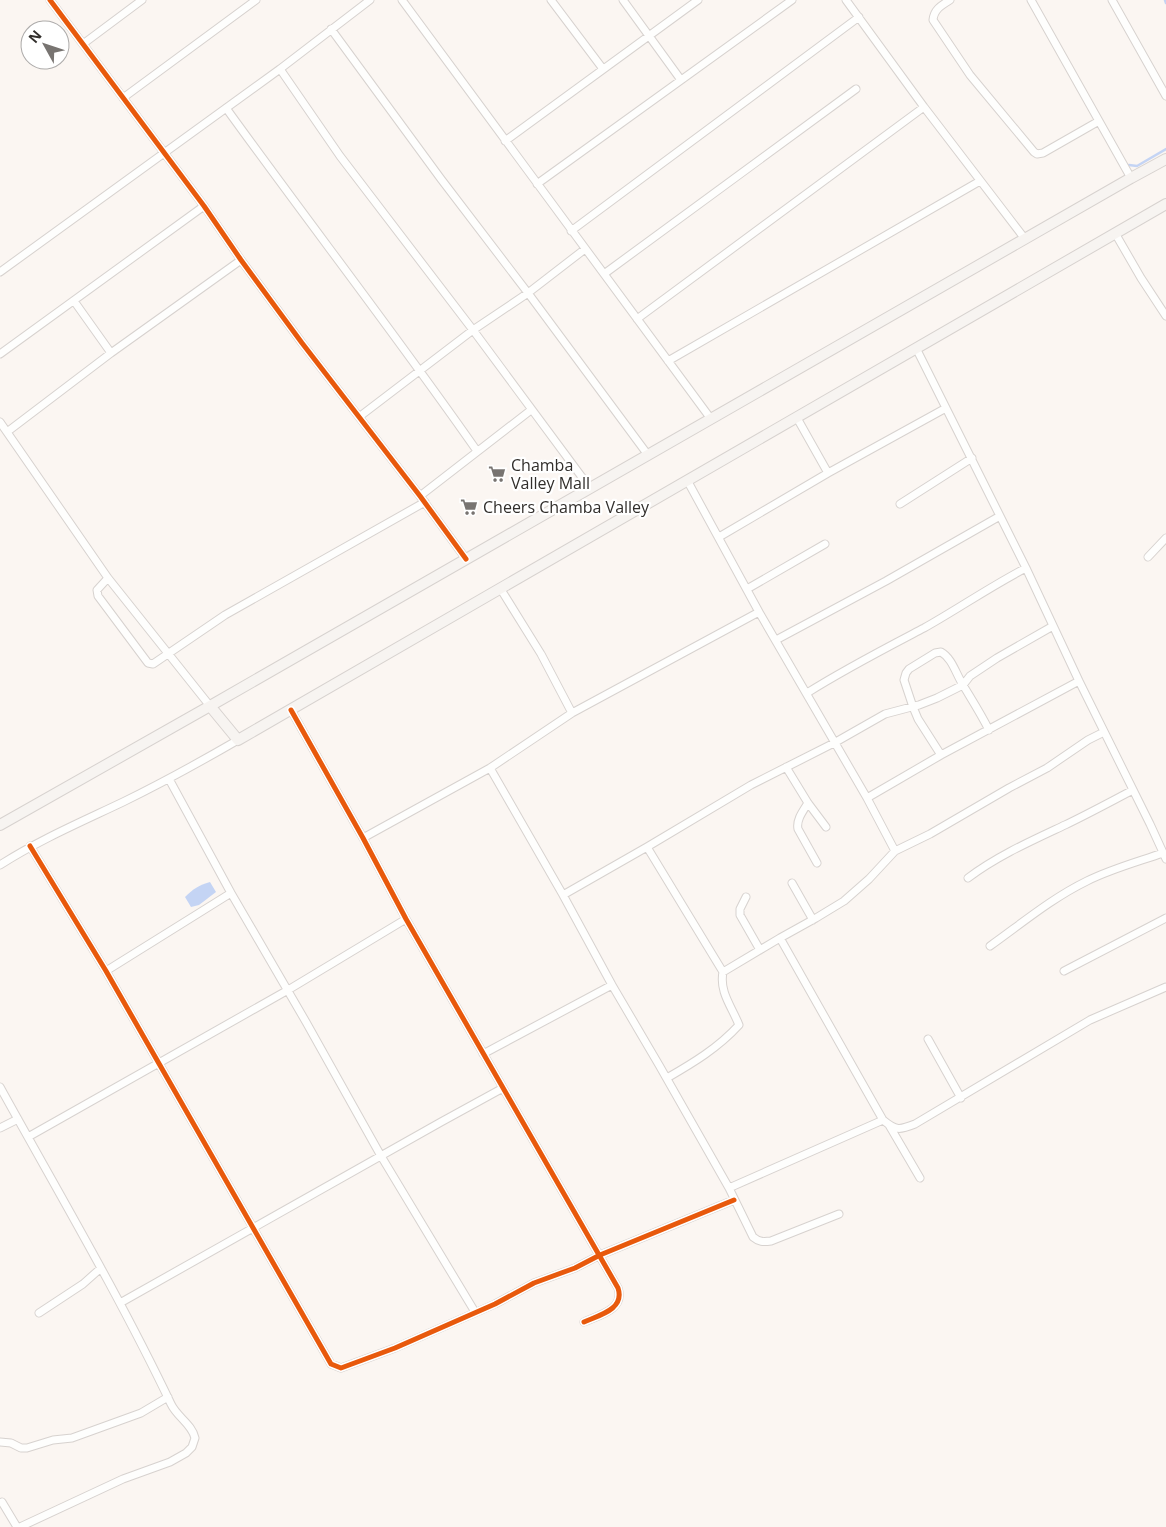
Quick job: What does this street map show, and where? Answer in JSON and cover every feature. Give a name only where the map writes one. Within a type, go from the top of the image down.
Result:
[{"type":"main road","points":[[0,825],[1166,159]]},
{"type":"main road","points":[[210,706],[238,740],[1166,204]]},
{"type":"street","points":[[50,0],[466,559]]},
{"type":"street","points":[[82,44],[142,0]]},
{"type":"street","points":[[123,98],[256,0]]},
{"type":"street","points":[[0,272],[280,69],[370,0]]},
{"type":"street","points":[[402,0],[711,419]]},
{"type":"street","points":[[551,0],[603,69]]},
{"type":"street","points":[[623,0],[681,80]]},
{"type":"street","points":[[537,184],[792,0]]},
{"type":"street","points":[[950,0],[937,9],[933,20],[970,75],[1034,152],[1037,154],[1043,153],[1099,121]]},
{"type":"street","points":[[1031,0],[1132,178]]},
{"type":"street","points":[[1112,0],[1166,96]]},
{"type":"street","points":[[505,141],[695,1]]},
{"type":"street","points":[[851,2],[859,17],[924,107],[1025,239]]},
{"type":"street","points":[[572,231],[859,17]]},
{"type":"street","points":[[331,29],[440,179],[528,293],[648,455]]},
{"type":"street","points":[[280,69],[340,156],[473,330],[590,488]]},
{"type":"street","points":[[604,274],[856,89]]},
{"type":"street","points":[[637,319],[924,107]]},
{"type":"street","points":[[226,108],[477,451]]},
{"type":"street","points":[[668,361],[980,181]]},
{"type":"street","points":[[0,354],[204,206]]},
{"type":"street","points":[[1115,233],[1166,316]]},
{"type":"street","points":[[359,417],[473,330],[528,293],[586,250]]},
{"type":"street","points":[[6,432],[111,353],[242,260]]},
{"type":"street","points":[[74,300],[111,353]]},
{"type":"street","points":[[916,348],[1026,568],[1079,682],[1165,856],[1119,868],[1087,881],[1056,898],[990,946]]},
{"type":"street","points":[[718,536],[946,408]]},
{"type":"street","points":[[420,496],[531,410]]},
{"type":"street","points":[[797,418],[828,473]]},
{"type":"street","points":[[0,422],[108,578],[210,706]]},
{"type":"street","points":[[900,504],[972,458]]},
{"type":"street","points":[[687,480],[759,612],[895,851]]},
{"type":"street","points":[[108,578],[97,590],[98,596],[148,663],[153,664],[225,616],[425,502]]},
{"type":"street","points":[[776,640],[886,581],[1000,516]]},
{"type":"street","points":[[1148,557],[1166,538]]},
{"type":"street","points":[[747,589],[824,544]]},
{"type":"street","points":[[806,693],[836,674],[924,628],[978,594],[1026,568]]},
{"type":"street","points":[[500,588],[541,654],[572,713]]},
{"type":"street","points":[[363,838],[490,768],[572,713],[759,612]]},
{"type":"street","points":[[563,895],[750,785],[834,743],[885,714],[913,707],[963,685],[970,676],[997,658],[1053,626]]},
{"type":"street","points":[[941,755],[918,719],[904,680],[908,669],[935,653],[941,652],[946,655],[989,730]]},
{"type":"street","points":[[866,798],[941,755],[1079,682]]},
{"type":"street","points":[[291,710],[406,919],[618,1288],[620,1297],[616,1306],[584,1322]]},
{"type":"street","points":[[723,972],[844,901],[869,879],[895,851],[930,834],[1047,768],[1088,740],[1104,732]]},
{"type":"street","points":[[0,865],[30,846],[169,779],[238,740]]},
{"type":"street","points":[[786,767],[808,803],[826,827]]},
{"type":"street","points":[[490,768],[729,1188],[753,1237],[762,1242],[771,1241],[839,1214]]},
{"type":"street","points":[[169,779],[230,893],[288,990],[381,1156],[475,1312]]},
{"type":"street","points":[[968,878],[1017,847],[1092,812],[1133,790]]},
{"type":"street","points":[[808,803],[797,824],[817,863]]},
{"type":"street","points":[[30,846],[106,971],[331,1364],[341,1368],[395,1348],[514,1295],[534,1283],[734,1200]]},
{"type":"street","points":[[647,847],[723,972],[721,983],[723,992],[739,1025],[729,1037],[708,1054],[667,1078]]},
{"type":"street","points":[[792,883],[813,920]]},
{"type":"street","points":[[106,971],[230,893]]},
{"type":"street","points":[[746,897],[740,909],[740,915],[760,950]]},
{"type":"street","points":[[1064,971],[1166,918]]},
{"type":"street","points":[[28,1137],[288,990],[406,919]]},
{"type":"street","points":[[780,938],[920,1178]]},
{"type":"street","points":[[483,1054],[612,985]]},
{"type":"street","points":[[886,1122],[897,1129],[915,1124],[962,1098],[994,1076],[1090,1020],[1166,987]]},
{"type":"street","points":[[928,1039],[962,1098]]},
{"type":"street","points":[[0,1087],[120,1303],[174,1410],[194,1433],[194,1443],[186,1453],[170,1462],[124,1479],[19,1527],[2,1502]]},
{"type":"street","points":[[120,1303],[503,1088]]},
{"type":"street","points":[[0,1128],[18,1119]]},
{"type":"street","points":[[729,1188],[886,1122]]},
{"type":"street","points":[[40,1313],[83,1284],[101,1268]]},
{"type":"street","points":[[0,1442],[27,1448],[53,1440],[72,1438],[141,1414],[168,1397]]},
{"type":"water","points":[[210,882],[216,892],[199,905],[191,907],[185,897],[196,888]]},
{"type":"waterway","points":[[1129,165],[1137,166],[1166,149]]},
{"type":"cycle path","points":[[50,0],[204,206],[302,343],[466,559]]},
{"type":"cycle path","points":[[291,710],[406,919],[618,1288],[619,1295],[615,1306],[604,1314],[584,1322]]},
{"type":"cycle path","points":[[30,846],[106,971],[331,1364],[341,1368],[395,1348],[495,1304],[534,1283],[575,1268],[600,1255],[734,1200]]},
{"type":"place","name":"Chamba Valley Mall","points":[[497,474]]},
{"type":"place","name":"Cheers Chamba Valley","points":[[469,507]]}]
